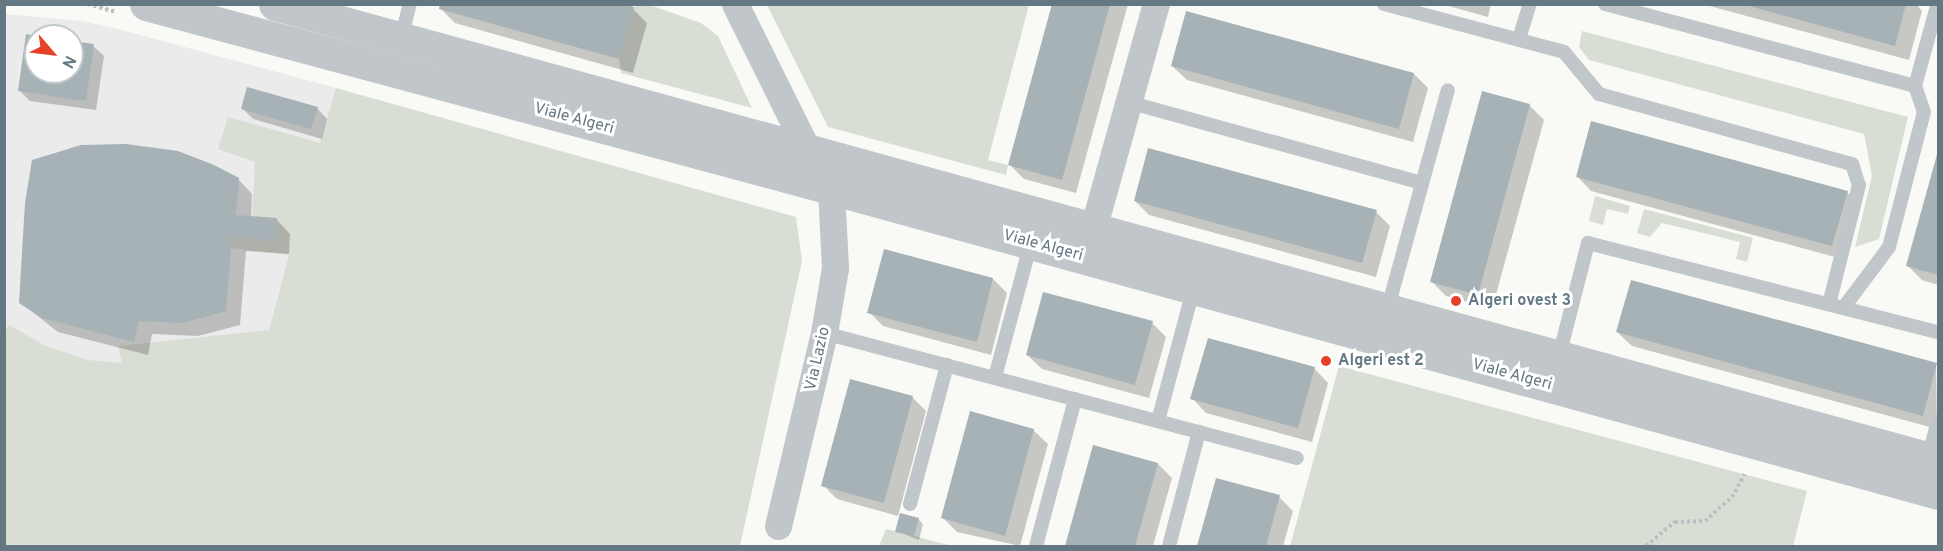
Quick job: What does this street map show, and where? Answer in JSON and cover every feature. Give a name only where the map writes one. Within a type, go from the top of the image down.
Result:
[{"type":"street","name":"Viale Algeri","points":[[146,4],[1031,242],[1938,493]]},
{"type":"street","name":"Viale Algeri","points":[[275,4],[809,153],[1934,459]]},
{"type":"street","points":[[735,4],[809,153]]},
{"type":"street","points":[[1093,229],[1156,4]]},
{"type":"street","name":"Via Lazio","points":[[778,526],[824,333],[835,268],[831,188]]},
{"type":"lane","points":[[401,39],[410,4]]},
{"type":"lane","points":[[1384,4],[1564,52],[1599,94],[1852,164],[1859,185],[1829,304]]},
{"type":"lane","points":[[1519,39],[1530,4]]},
{"type":"lane","points":[[1605,4],[1915,86]]},
{"type":"lane","points":[[1844,307],[1889,247],[1924,112],[1915,86],[1937,6]]},
{"type":"lane","points":[[1387,311],[1448,90]]},
{"type":"lane","points":[[1128,102],[1422,183]]},
{"type":"lane","points":[[995,377],[1031,242]]},
{"type":"lane","points":[[1558,358],[1588,243],[1938,332]]},
{"type":"lane","points":[[1158,421],[1194,287]]},
{"type":"lane","points":[[824,333],[1297,458]]},
{"type":"lane","points":[[910,504],[947,365]]},
{"type":"lane","points":[[1036,546],[1075,399]]},
{"type":"lane","points":[[1934,459],[1938,421]]},
{"type":"lane","points":[[1169,546],[1199,432]]},
{"type":"path","points":[[1646,546],[1675,522],[1706,521],[1732,497],[1758,443]]},
{"type":"shaded area","points":[[650,5],[701,23],[718,36],[752,108],[621,73],[619,59],[634,7]]},
{"type":"shaded area","points":[[767,5],[1029,5],[988,160],[1008,165],[1006,175],[828,127]]},
{"type":"shaded area","points":[[4,14],[82,21],[336,88],[242,427],[5,363]]},
{"type":"shaded area","points":[[1582,31],[1908,117],[1879,239],[1855,247],[1872,176],[1864,134],[1589,60],[1579,47]]},
{"type":"shaded area","points":[[336,88],[796,217],[802,261],[740,546],[5,546],[4,333],[9,325],[46,346],[88,360],[122,363],[118,346],[269,330],[289,255],[230,248],[232,237],[275,240],[277,218],[252,217],[255,162],[218,149],[228,117],[320,143]]},
{"type":"shaded area","points":[[1595,196],[1630,206],[1628,214],[1607,209],[1603,225],[1589,221]]},
{"type":"shaded area","points":[[1644,209],[1753,238],[1747,262],[1736,259],[1740,242],[1662,223],[1650,237],[1637,233]]},
{"type":"shaded area","points":[[1339,366],[1807,491],[1793,546],[1290,546]]},
{"type":"shaded area","points":[[886,529],[914,536],[952,546],[879,546]]},
{"type":"building","points":[[440,4],[624,4],[634,7],[619,59],[439,9]]},
{"type":"building","points":[[1052,4],[1110,4],[1062,180],[1008,165]]},
{"type":"building","points":[[1742,4],[1906,4],[1895,46]]},
{"type":"building","points":[[1186,11],[1414,73],[1399,129],[1171,66]]},
{"type":"building","points":[[84,43],[94,44],[86,101],[18,91],[24,48],[24,84],[84,84]]},
{"type":"building","points":[[247,87],[318,107],[311,129],[241,109]]},
{"type":"building","points":[[1482,91],[1530,104],[1478,295],[1430,282]]},
{"type":"building","points":[[1591,121],[1848,191],[1832,246],[1576,177]]},
{"type":"building","points":[[126,144],[178,151],[214,165],[239,178],[236,215],[277,218],[275,240],[232,237],[226,311],[183,323],[139,321],[134,342],[42,318],[19,303],[25,203],[32,160],[81,145]]},
{"type":"building","points":[[1148,148],[1377,210],[1362,263],[1134,201]]},
{"type":"building","points":[[1938,151],[1938,275],[1906,266]]},
{"type":"building","points":[[884,249],[993,278],[977,342],[867,313]]},
{"type":"building","points":[[1631,280],[1937,363],[1923,416],[1616,332]]},
{"type":"building","points":[[1043,292],[1153,321],[1135,385],[1026,355]]},
{"type":"building","points":[[1208,338],[1315,367],[1298,428],[1190,399]]},
{"type":"building","points":[[850,379],[913,396],[884,503],[821,486]]},
{"type":"building","points":[[970,411],[1034,429],[1005,536],[941,518]]},
{"type":"building","points":[[1093,445],[1158,463],[1135,546],[1065,546]]},
{"type":"building","points":[[1216,478],[1280,495],[1266,546],[1197,546]]},
{"type":"building","points":[[900,513],[919,518],[914,536],[895,532]]},
{"type":"place","name":"Algeri ovest 3","points":[[1456,301]]},
{"type":"place","name":"Algeri est 2","points":[[1326,361]]}]
